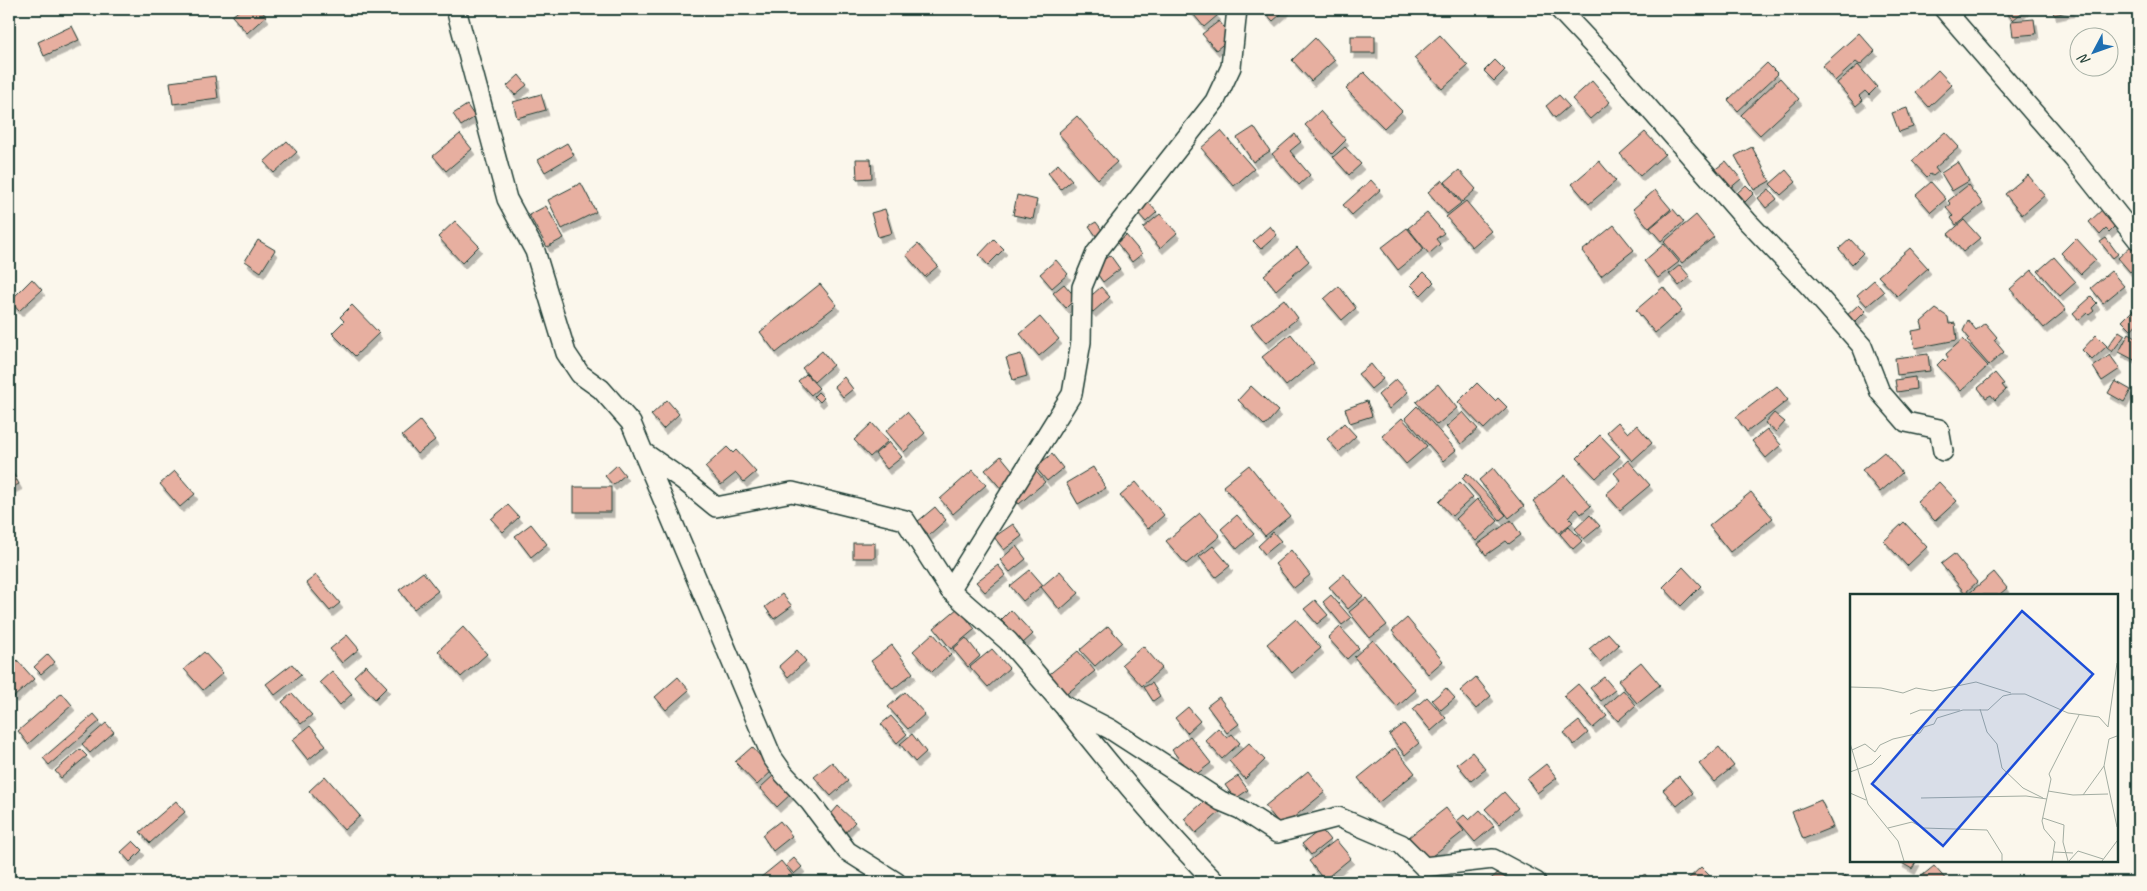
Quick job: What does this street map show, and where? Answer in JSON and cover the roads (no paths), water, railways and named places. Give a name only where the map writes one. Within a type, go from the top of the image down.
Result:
[{"type":"street","points":[[456,9],[507,199],[535,251],[566,353],[580,374],[601,389],[631,423],[772,757],[847,850],[896,882]]},
{"type":"street","points":[[950,590],[1072,394],[1081,342],[1082,287],[1096,253],[1215,101],[1232,67],[1237,9]]},
{"type":"street","points":[[1560,9],[1606,59],[1746,221],[1811,288],[1862,346],[1880,392],[1906,422],[1940,429],[1943,451]]},
{"type":"street","points":[[1944,9],[2067,151],[2138,240]]},
{"type":"street","points":[[643,452],[683,480],[716,507],[792,492],[905,520],[950,590],[1008,641],[1063,705],[1111,767],[1168,835],[1215,882]]},
{"type":"street","points":[[1063,705],[1110,729],[1221,801],[1240,809],[1277,833],[1338,817],[1401,844],[1424,867],[1493,858],[1536,882]]}]
